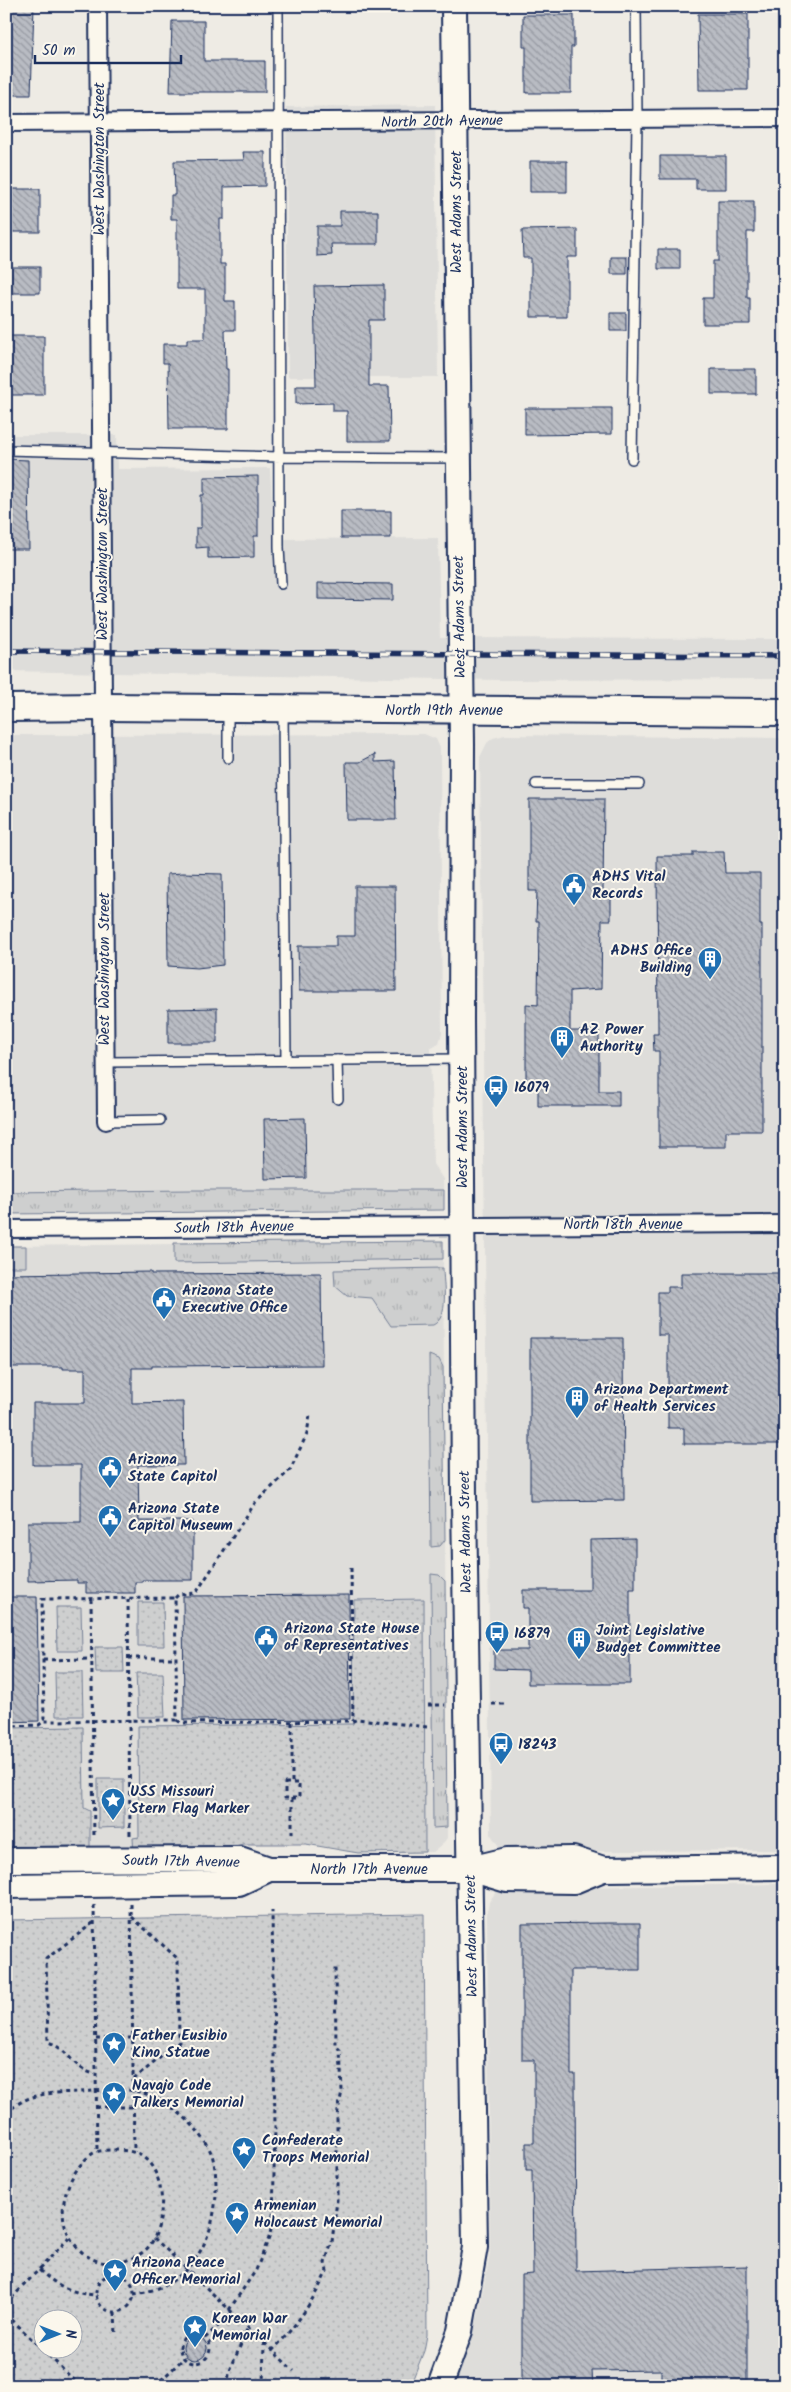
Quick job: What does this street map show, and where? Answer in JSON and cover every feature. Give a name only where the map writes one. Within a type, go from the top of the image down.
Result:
[{"type":"main road","name":"West Adams Street","points":[[440,2386],[460,2331],[475,2247],[462,1225],[461,710],[454,6]]},
{"type":"main road","name":"North 19th Avenue","points":[[6,708],[785,712]]},
{"type":"main road","name":"South 17th Avenue","points":[[6,1860],[240,1859],[269,1869]]},
{"type":"main road","name":"North 17th Avenue","points":[[269,1869],[470,1869],[507,1880],[574,1881],[603,1869],[785,1867]]},
{"type":"main road","name":"South 17th Avenue","points":[[6,1886],[239,1883],[269,1869]]},
{"type":"street","name":"West Washington Street","points":[[98,6],[106,1121]]},
{"type":"street","name":"North 20th Avenue","points":[[6,123],[99,124],[785,118]]},
{"type":"street","name":"North 18th Avenue","points":[[462,1225],[785,1224]]},
{"type":"street","name":"South 18th Avenue","points":[[6,1229],[462,1225]]},
{"type":"lane","points":[[278,6],[281,584]]},
{"type":"lane","points":[[632,459],[637,119],[636,6]]},
{"type":"lane","points":[[6,450],[281,457],[458,458]]},
{"type":"lane","points":[[228,708],[228,758]]},
{"type":"lane","points":[[283,708],[286,1060]]},
{"type":"lane","points":[[536,784],[639,784]]},
{"type":"lane","points":[[105,1062],[461,1059]]},
{"type":"lane","points":[[338,1060],[338,1099]]},
{"type":"lane","points":[[106,1121],[160,1120]]},
{"type":"path","points":[[177,1720],[176,1598],[179,1594],[196,1593],[256,1503],[290,1470],[307,1434],[310,1415]]},
{"type":"path","points":[[351,1568],[353,1721]]},
{"type":"path","points":[[44,1721],[42,1599],[176,1598]]},
{"type":"path","points":[[128,1658],[176,1658]]},
{"type":"path","points":[[43,1660],[92,1659]]},
{"type":"path","points":[[492,1704],[506,1704]]},
{"type":"path","points":[[428,1705],[445,1705]]},
{"type":"path","points":[[6,1726],[39,1725],[44,1721],[177,1720],[181,1723],[353,1721],[358,1719],[427,1727]]},
{"type":"path","points":[[292,1722],[292,1783]]},
{"type":"path","points":[[285,1783],[299,1783],[299,1798],[292,1798],[285,1798],[285,1783]]},
{"type":"path","points":[[292,1798],[292,1833]]},
{"type":"path","points":[[205,2338],[231,2312],[256,2270],[269,2238],[273,2221],[275,2126],[272,1912]]},
{"type":"path","points":[[131,1917],[178,1959],[179,2042],[133,2080]]},
{"type":"path","points":[[94,1923],[46,1959],[48,2042],[63,2049],[71,2061],[78,2066],[90,2073],[96,2074]]},
{"type":"path","points":[[272,2351],[298,2324],[315,2297],[327,2271],[325,2263],[332,2242],[337,2200],[338,2116],[342,2091],[340,2050],[336,2046],[334,1966]]},
{"type":"path","points":[[96,2038],[132,2038]]},
{"type":"path","points":[[6,2114],[24,2099],[48,2093],[133,2090],[161,2099],[198,2132],[212,2156],[216,2175],[215,2210],[209,2236],[187,2270],[164,2287],[134,2294]]},
{"type":"path","points":[[113,2091],[113,2107]]},
{"type":"path","points":[[96,2107],[133,2107]]},
{"type":"path","points":[[114,2150],[134,2153],[144,2158],[157,2175],[160,2188],[160,2210],[158,2230],[142,2254],[116,2263],[96,2261],[80,2252],[69,2238],[63,2219],[67,2188],[80,2164],[92,2154],[114,2150]]},
{"type":"path","points":[[6,2182],[6,2192]]},
{"type":"path","points":[[6,2304],[69,2238]]},
{"type":"path","points":[[154,2238],[294,2372]]},
{"type":"path","points":[[39,2270],[62,2288],[78,2294],[97,2295]]},
{"type":"path","points":[[113,2274],[127,2278],[133,2286],[134,2294],[130,2305],[115,2312],[104,2307],[97,2295],[101,2281],[113,2274]]},
{"type":"path","points":[[115,2312],[116,2336]]},
{"type":"path","points":[[6,2314],[32,2339]]},
{"type":"path","points":[[228,2386],[229,2373],[248,2328]]},
{"type":"path","points":[[197,2333],[205,2338],[209,2350],[205,2358],[192,2362],[184,2358],[180,2350],[184,2337],[197,2333]]},
{"type":"path","points":[[263,2386],[264,2342]]},
{"type":"path","points":[[155,2386],[184,2358]]},
{"type":"path","points":[[54,2360],[80,2386]]},
{"type":"shaded area","points":[[435,105],[438,377],[288,377],[286,107]]},
{"type":"shaded area","points":[[783,357],[785,357],[785,633],[783,463]]},
{"type":"shaded area","points":[[6,435],[117,435],[118,469],[270,468],[274,539],[438,538],[440,638],[785,639],[785,679],[501,680],[6,671]]},
{"type":"shaded area","points":[[424,734],[436,739],[440,748],[442,1033],[439,1043],[430,1048],[433,1164],[443,1179],[444,1210],[6,1214],[6,735]]},
{"type":"shaded area","points":[[505,735],[785,738],[785,1850],[510,1852],[500,1848],[491,1835],[480,757],[487,743],[493,738]]},
{"type":"shaded area","points":[[443,1241],[447,1838],[433,1852],[358,1853],[306,1844],[243,1844],[202,1854],[74,1849],[71,1846],[6,1847],[6,1246]]},
{"type":"shaded area","points":[[785,1884],[785,2386],[455,2386],[478,2316],[490,2253],[487,1913],[489,1902],[495,1893],[503,1888]]},
{"type":"green space","points":[[444,1190],[444,1210],[6,1214],[6,1192]]},
{"type":"green space","points":[[443,1241],[443,1259],[174,1263],[174,1243]]},
{"type":"green space","points":[[6,1246],[26,1246],[26,1267],[6,1267]]},
{"type":"green space","points":[[443,1268],[444,1307],[442,1315],[433,1325],[391,1326],[372,1298],[347,1296],[335,1286],[334,1270]]},
{"type":"green space","points":[[429,1355],[439,1359],[443,1367],[445,1540],[440,1546],[431,1547]]},
{"type":"green space","points":[[6,1370],[8,1370],[9,1441],[6,1441]]},
{"type":"green space","points":[[431,1574],[439,1575],[445,1581],[447,1827],[433,1828]]},
{"type":"green space","points":[[424,1599],[425,1852],[358,1853],[306,1844],[243,1844],[202,1854],[134,1855],[133,1838],[139,1837],[138,1726],[353,1724],[354,1600]]},
{"type":"green space","points":[[138,1602],[163,1602],[164,1646],[138,1646]]},
{"type":"green space","points":[[56,1607],[81,1607],[82,1651],[57,1651]]},
{"type":"green space","points":[[95,1647],[123,1647],[124,1673],[96,1673]]},
{"type":"green space","points":[[55,1672],[82,1672],[83,1716],[56,1716]]},
{"type":"green space","points":[[136,1673],[163,1673],[165,1717],[138,1717]]},
{"type":"green space","points":[[83,1727],[84,1808],[90,1811],[90,1856],[71,1846],[6,1847],[6,1728]]},
{"type":"green space","points":[[98,1779],[124,1779],[124,1827],[98,1828]]},
{"type":"green space","points":[[424,1914],[427,2335],[424,2351],[410,2386],[6,2386],[6,1920]]},
{"type":"building","points":[[6,6],[34,6],[31,95],[6,95]]},
{"type":"building","points":[[698,14],[748,14],[748,90],[699,90]]},
{"type":"building","points":[[523,15],[574,15],[574,47],[571,47],[571,93],[526,93],[526,47],[523,47]]},
{"type":"building","points":[[172,21],[204,21],[204,61],[265,61],[265,92],[170,92]]},
{"type":"building","points":[[243,152],[265,152],[265,186],[224,187],[224,219],[220,219],[220,264],[225,264],[225,301],[235,301],[235,330],[225,330],[226,369],[228,369],[228,429],[169,429],[168,363],[163,363],[163,344],[187,344],[187,339],[205,339],[205,289],[177,289],[177,219],[171,219],[171,195],[175,195],[174,161],[244,160]]},
{"type":"building","points":[[660,156],[726,156],[726,189],[696,189],[696,179],[660,179]]},
{"type":"building","points":[[530,161],[567,161],[567,192],[530,192]]},
{"type":"building","points":[[6,189],[40,189],[40,232],[12,232],[12,217],[6,217]]},
{"type":"building","points":[[718,201],[754,201],[754,232],[747,232],[747,298],[750,298],[750,324],[703,324],[703,298],[713,298],[713,261],[718,261]]},
{"type":"building","points":[[340,211],[378,211],[378,244],[331,244],[332,255],[317,256],[317,226],[340,226]]},
{"type":"building","points":[[577,229],[577,257],[567,257],[567,317],[531,317],[531,258],[523,258],[522,230]]},
{"type":"building","points":[[658,249],[680,249],[680,269],[658,269]]},
{"type":"building","points":[[611,257],[627,257],[627,274],[611,274]]},
{"type":"building","points":[[6,267],[40,267],[40,293],[6,293]]},
{"type":"building","points":[[384,285],[384,320],[369,320],[369,386],[389,386],[390,441],[347,441],[347,411],[333,411],[333,403],[296,404],[296,386],[316,386],[314,286]]},
{"type":"building","points":[[610,313],[626,313],[626,331],[610,331]]},
{"type":"building","points":[[6,336],[44,336],[44,395],[6,395]]},
{"type":"building","points":[[711,369],[756,369],[756,394],[711,394]]},
{"type":"building","points":[[525,408],[612,408],[612,434],[525,435]]},
{"type":"building","points":[[6,459],[28,460],[29,549],[6,549]]},
{"type":"building","points":[[258,476],[258,536],[254,536],[254,557],[208,558],[208,547],[196,548],[196,528],[201,528],[201,495],[204,495],[204,477]]},
{"type":"building","points":[[341,511],[391,511],[391,538],[341,538]]},
{"type":"building","points":[[318,583],[393,584],[393,600],[318,599]]},
{"type":"building","points":[[375,754],[375,762],[395,761],[396,820],[347,820],[346,762],[360,762]]},
{"type":"building","name":"ADHS Vital Records","points":[[529,799],[604,799],[603,892],[611,892],[611,920],[602,920],[601,989],[570,991],[570,1031],[599,1031],[599,1091],[619,1091],[619,1106],[538,1106],[538,1086],[526,1086],[526,1004],[538,1005],[539,921],[536,921],[537,891],[529,891]]},
{"type":"building","name":"ADHS Office Building","points":[[693,852],[724,852],[725,873],[760,873],[760,925],[762,925],[762,1131],[726,1131],[726,1147],[659,1147],[659,1051],[654,1051],[653,1034],[658,1034],[657,856],[693,856]]},
{"type":"building","points":[[167,874],[222,874],[223,965],[197,968],[168,966]]},
{"type":"building","points":[[355,886],[395,886],[396,991],[299,991],[298,946],[336,946],[336,936],[355,936]]},
{"type":"building","points":[[217,1008],[217,1043],[168,1043],[168,1009]]},
{"type":"building","points":[[305,1118],[306,1178],[265,1179],[264,1119]]},
{"type":"building","points":[[151,1272],[151,1274],[321,1273],[322,1365],[152,1366],[152,1368],[132,1368],[132,1403],[183,1402],[184,1465],[138,1465],[139,1521],[193,1521],[193,1580],[142,1580],[142,1582],[135,1582],[135,1593],[86,1593],[86,1583],[77,1583],[77,1580],[28,1581],[28,1522],[81,1522],[81,1465],[33,1465],[33,1403],[85,1403],[85,1369],[6,1367],[6,1274]]},
{"type":"building","points":[[681,1273],[785,1273],[785,1444],[684,1444],[684,1428],[668,1428],[668,1335],[658,1335],[658,1292],[668,1292],[668,1287],[681,1287]]},
{"type":"building","name":"Arizona Department of Health Services","points":[[530,1338],[623,1338],[624,1500],[530,1501]]},
{"type":"building","name":"Joint Legislative Budget Committee","points":[[635,1539],[635,1589],[630,1589],[630,1684],[528,1684],[528,1670],[494,1669],[494,1650],[528,1650],[528,1608],[523,1608],[523,1590],[590,1590],[590,1540]]},
{"type":"building","name":"Arizona State House of Representatives","points":[[349,1595],[350,1719],[184,1720],[183,1596]]},
{"type":"building","points":[[6,1597],[37,1597],[39,1721],[6,1722]]},
{"type":"building","points":[[640,1923],[640,1970],[571,1970],[571,2074],[575,2074],[576,2271],[747,2266],[747,2386],[661,2386],[661,2370],[592,2371],[593,2386],[522,2386],[522,2275],[533,2274],[532,2170],[526,2170],[526,2143],[534,2143],[534,2060],[522,2060],[522,1924]]},
{"type":"building","points":[[195,2336],[200,2337],[206,2343],[206,2353],[200,2359],[195,2360],[190,2359],[184,2353],[183,2348],[184,2343],[190,2337]]},
{"type":"railway","points":[[6,651],[785,656]]},
{"type":"place","name":"ADHS Vital Records","points":[[574,906]]},
{"type":"place","name":"ADHS Office Building","points":[[710,980]]},
{"type":"place","name":"AZ Power Authority","points":[[562,1059]]},
{"type":"place","name":"16079","points":[[496,1108]]},
{"type":"place","name":"Arizona State Executive Office","points":[[164,1320]]},
{"type":"place","name":"Arizona Department of Health Services","points":[[577,1419]]},
{"type":"place","name":"Arizona State Capitol","points":[[110,1489]]},
{"type":"place","name":"Arizona State Capitol Museum","points":[[110,1538]]},
{"type":"place","name":"16879","points":[[497,1654]]},
{"type":"place","name":"Arizona State House of Representatives","points":[[266,1658]]},
{"type":"place","name":"Joint Legislative Budget Committee","points":[[579,1660]]},
{"type":"place","name":"18243","points":[[501,1765]]},
{"type":"place","name":"USS Missouri Stern Flag Marker","points":[[113,1821]]},
{"type":"place","name":"Father Eusibio Kino Statue","points":[[114,2065]]},
{"type":"place","name":"Navajo Code Talkers Memorial","points":[[114,2115]]},
{"type":"place","name":"Confederate Troops Memorial","points":[[244,2170]]},
{"type":"place","name":"Armenian Holocaust Memorial","points":[[237,2235]]},
{"type":"place","name":"Arizona Peace Officer Memorial","points":[[115,2292]]},
{"type":"place","name":"Korean War Memorial","points":[[195,2348]]}]
